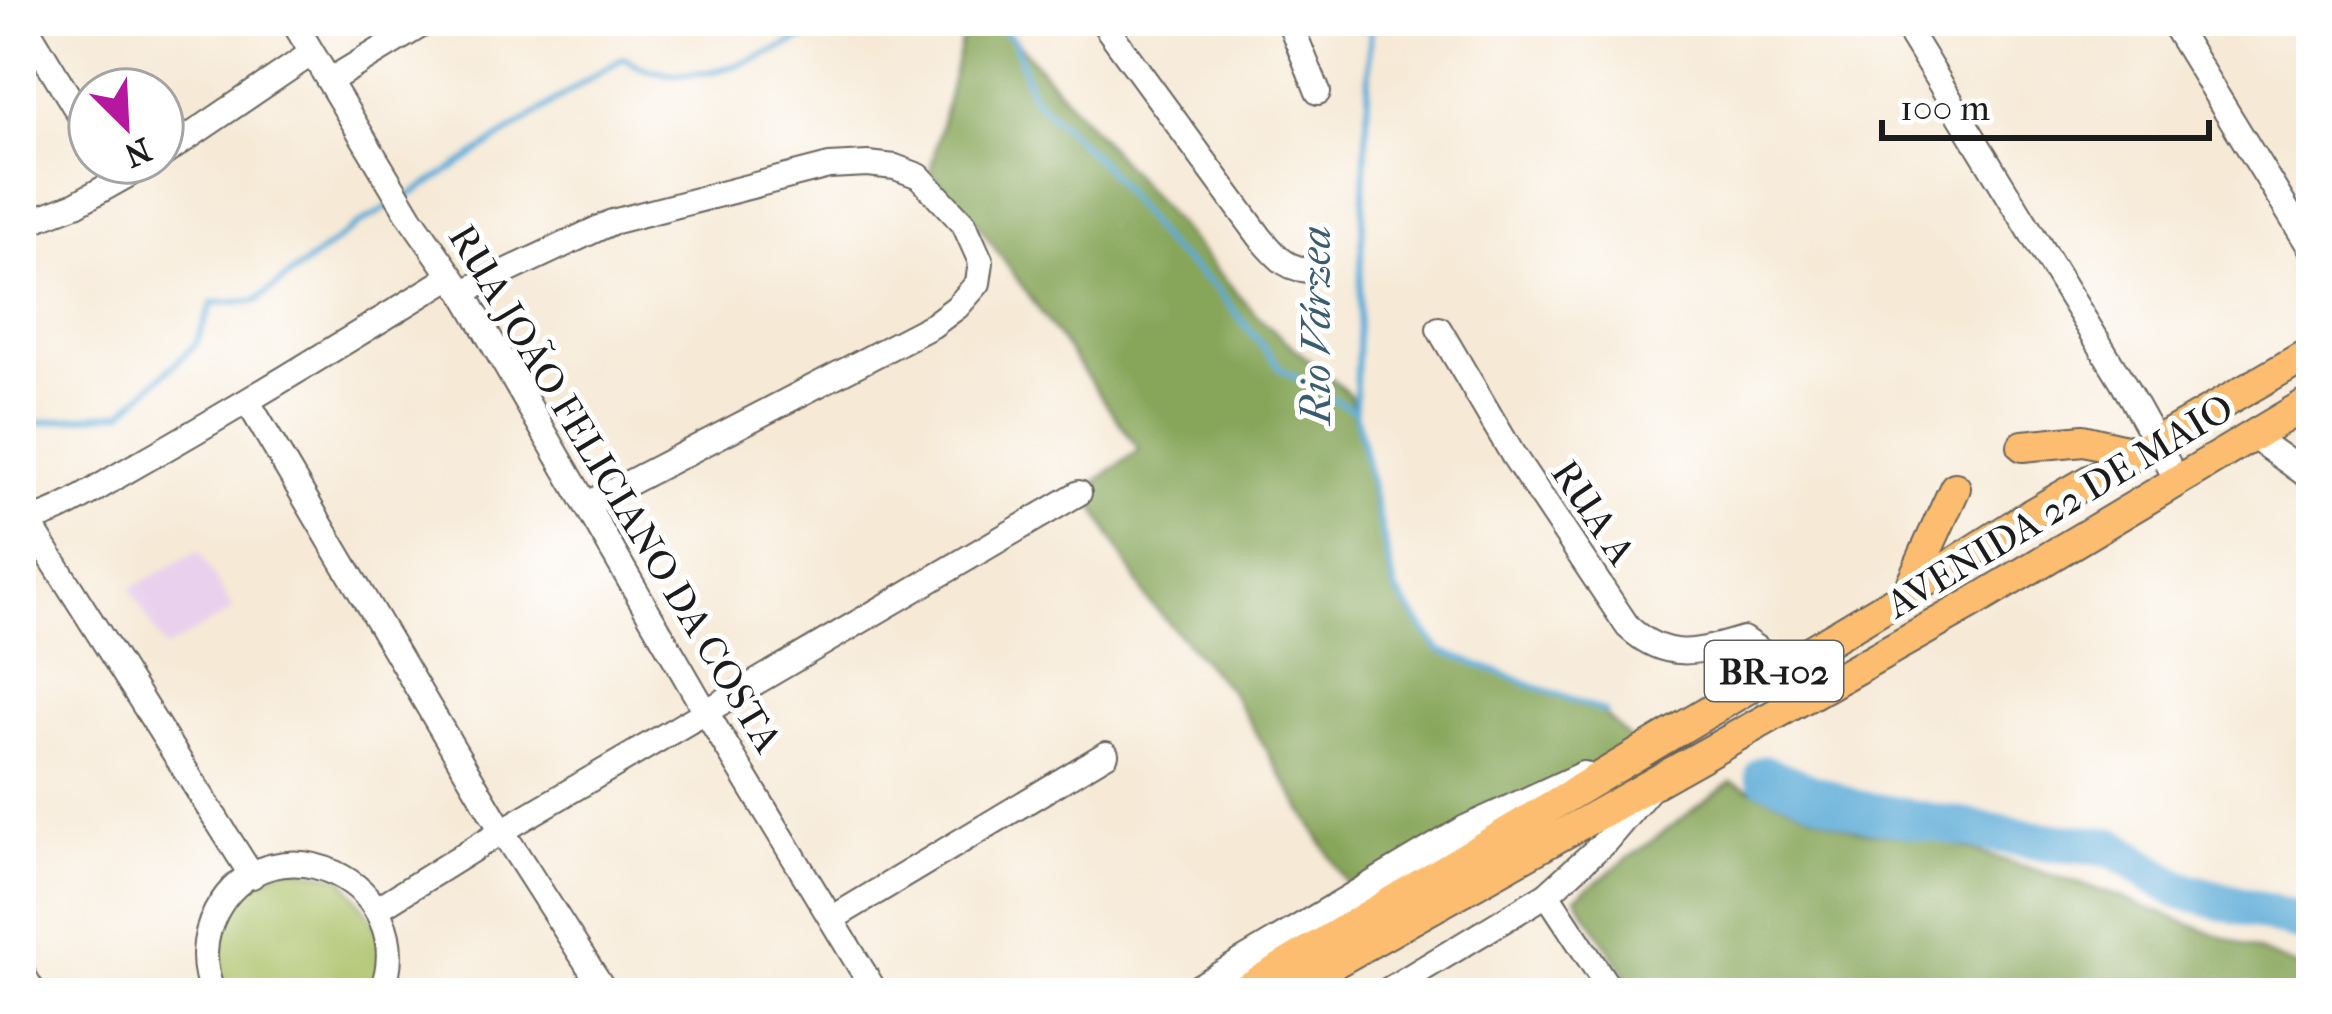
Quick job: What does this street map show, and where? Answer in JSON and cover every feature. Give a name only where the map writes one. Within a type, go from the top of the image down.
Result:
[{"type":"main road","name":"AVENIDA 22 DE MAIO","points":[[1239,993],[2311,352]]},
{"type":"main road","name":"AVENIDA 22 DE MAIO","points":[[1281,993],[1808,698],[2311,401]]},
{"type":"main road","points":[[2024,446],[2083,440],[2148,448]]},
{"type":"main road","points":[[1907,593],[1955,488]]},
{"type":"street","points":[[22,21],[66,93]]},
{"type":"street","name":"RUA JOÃO FELICIANO DA COSTA","points":[[293,21],[411,218],[457,284],[876,993]]},
{"type":"street","points":[[329,81],[428,21]]},
{"type":"street","points":[[1102,21],[1284,265],[1297,271],[1316,270]]},
{"type":"street","points":[[1289,21],[1318,92]]},
{"type":"street","points":[[1902,21],[2148,448],[2177,480]]},
{"type":"street","points":[[2170,21],[2311,249]]},
{"type":"street","points":[[186,139],[312,53]]},
{"type":"street","points":[[252,876],[23,517],[75,500],[457,284],[612,222],[829,166],[868,164],[919,176],[964,224],[981,262],[978,283],[945,316],[588,504]]},
{"type":"street","points":[[21,224],[76,204],[97,186]]},
{"type":"street","name":"RUA A","points":[[1439,329],[1513,455],[1628,627],[1647,644],[1670,652],[1713,648],[1743,639],[1782,666]]},
{"type":"street","points":[[248,402],[502,831],[606,993]]},
{"type":"street","points":[[2252,436],[2311,478]]},
{"type":"street","points":[[377,909],[1079,493]]},
{"type":"street","points":[[1782,666],[1808,698]]},
{"type":"street","name":"AVENIDA 22 DE MAIO","points":[[1188,993],[1487,816],[1647,750]]},
{"type":"street","points":[[833,918],[1106,754]]},
{"type":"street","points":[[1383,993],[1547,894],[1606,842],[1657,782]]},
{"type":"street","points":[[213,993],[205,964],[211,922],[220,904],[252,876],[285,864],[321,867],[353,882],[377,909],[389,962],[381,993]]},
{"type":"street","points":[[1547,894],[1612,993]]},
{"type":"street","points":[[21,971],[34,993]]},
{"type":"shaded area","points":[[199,550],[233,610],[165,649],[130,589]]},
{"type":"green space","points":[[966,21],[998,21],[1259,318],[1350,395],[1395,589],[1439,650],[1601,711],[1652,762],[1356,899],[1231,692],[1147,599],[1084,490],[1139,450],[977,223],[930,172]]},
{"type":"green space","points":[[1731,782],[1856,830],[1947,842],[2118,896],[2311,972],[2311,993],[1637,993],[1576,897]]},
{"type":"green space","points":[[286,866],[342,877],[385,937],[378,993],[214,993],[210,943],[219,913],[244,891]]},
{"type":"waterway","points":[[405,198],[623,58],[649,70],[705,73],[761,56],[841,21]]},
{"type":"waterway","points":[[889,21],[898,21]]},
{"type":"waterway","points":[[991,21],[1014,40],[1031,95],[1105,167],[1166,246],[1215,287],[1281,369],[1353,410]]},
{"type":"waterway","name":"Rio Várzea","points":[[1371,21],[1355,411],[1395,589],[1439,650],[1605,712]]},
{"type":"waterway","points":[[21,425],[123,412],[195,345],[213,303],[256,301],[393,204]]},
{"type":"waterway","name":"Rio Várzea","points":[[1765,775],[1855,809],[2041,841],[2113,847],[2178,889],[2311,925]]}]
